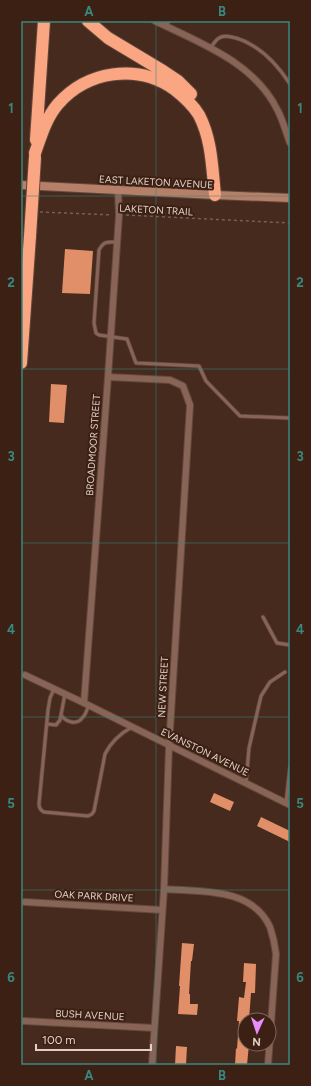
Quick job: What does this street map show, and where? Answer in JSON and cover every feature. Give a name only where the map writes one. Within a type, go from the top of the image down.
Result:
[{"type":"highway","points":[[21,363],[44,21]]},
{"type":"highway","points":[[88,21],[108,38],[164,71],[178,81],[194,96],[211,130],[214,143],[217,161],[216,195]]},
{"type":"highway","points":[[35,155],[48,118],[57,105],[76,88],[91,80],[111,75],[131,73],[143,75],[168,85],[189,102],[198,114],[210,147],[216,195]]},
{"type":"main road","name":"EAST LAKETON AVENUE","points":[[21,185],[290,198]]},
{"type":"street","points":[[155,21],[167,24],[226,57],[244,69],[261,86],[278,110],[288,128],[290,143]]},
{"type":"street","name":"BROADMOOR STREET","points":[[86,704],[119,215],[118,190]]},
{"type":"street","name":"NEW STREET","points":[[108,377],[170,380],[183,386],[190,405],[169,746],[164,889],[152,1065]]},
{"type":"street","name":"EVANSTON AVENUE","points":[[25,675],[288,804]]},
{"type":"street","points":[[164,889],[219,893],[232,896],[245,901],[256,908],[269,926],[274,940],[276,954],[268,1065]]},
{"type":"street","name":"OAK PARK DRIVE","points":[[25,902],[162,910]]},
{"type":"street","name":"BUSH AVENUE","points":[[24,1021],[154,1028]]},
{"type":"lane","points":[[210,48],[216,40],[221,37],[228,36],[245,41],[262,52],[284,75],[290,84]]},
{"type":"lane","points":[[117,242],[106,242],[102,244],[99,250],[94,323],[96,333],[99,336],[127,339],[136,362],[200,366],[206,381],[240,416],[290,418]]},
{"type":"lane","points":[[263,617],[277,643],[290,645]]},
{"type":"lane","points":[[246,783],[249,748],[261,696],[270,682],[285,672]]},
{"type":"lane","points":[[54,689],[50,701],[47,724],[39,807],[44,812],[88,816],[94,812],[105,754],[108,748],[120,735],[132,727]]},
{"type":"lane","points":[[47,724],[56,725],[60,720],[64,694]]},
{"type":"lane","points":[[61,715],[68,721],[82,720],[84,717],[86,704]]},
{"type":"lane","points":[[288,804],[290,768]]},
{"type":"path","name":"LAKETON TRAIL","points":[[36,212],[290,222]]},
{"type":"building","points":[[65,249],[93,251],[90,294],[62,293]]},
{"type":"building","points":[[51,384],[67,385],[64,423],[49,422]]},
{"type":"building","points":[[214,793],[234,802],[230,811],[210,802]]},
{"type":"building","points":[[261,817],[290,831],[290,842],[257,826]]},
{"type":"building","points":[[182,943],[194,944],[191,961],[189,994],[190,1004],[198,1004],[197,1015],[178,1014]]},
{"type":"building","points":[[244,963],[256,964],[255,993],[251,993],[250,1012],[238,1012],[239,997],[244,998],[246,982],[243,982]]},
{"type":"building","points":[[176,1046],[187,1047],[186,1065],[175,1065]]},
{"type":"building","points":[[236,1048],[237,1052],[248,1052],[247,1065],[235,1065]]}]
